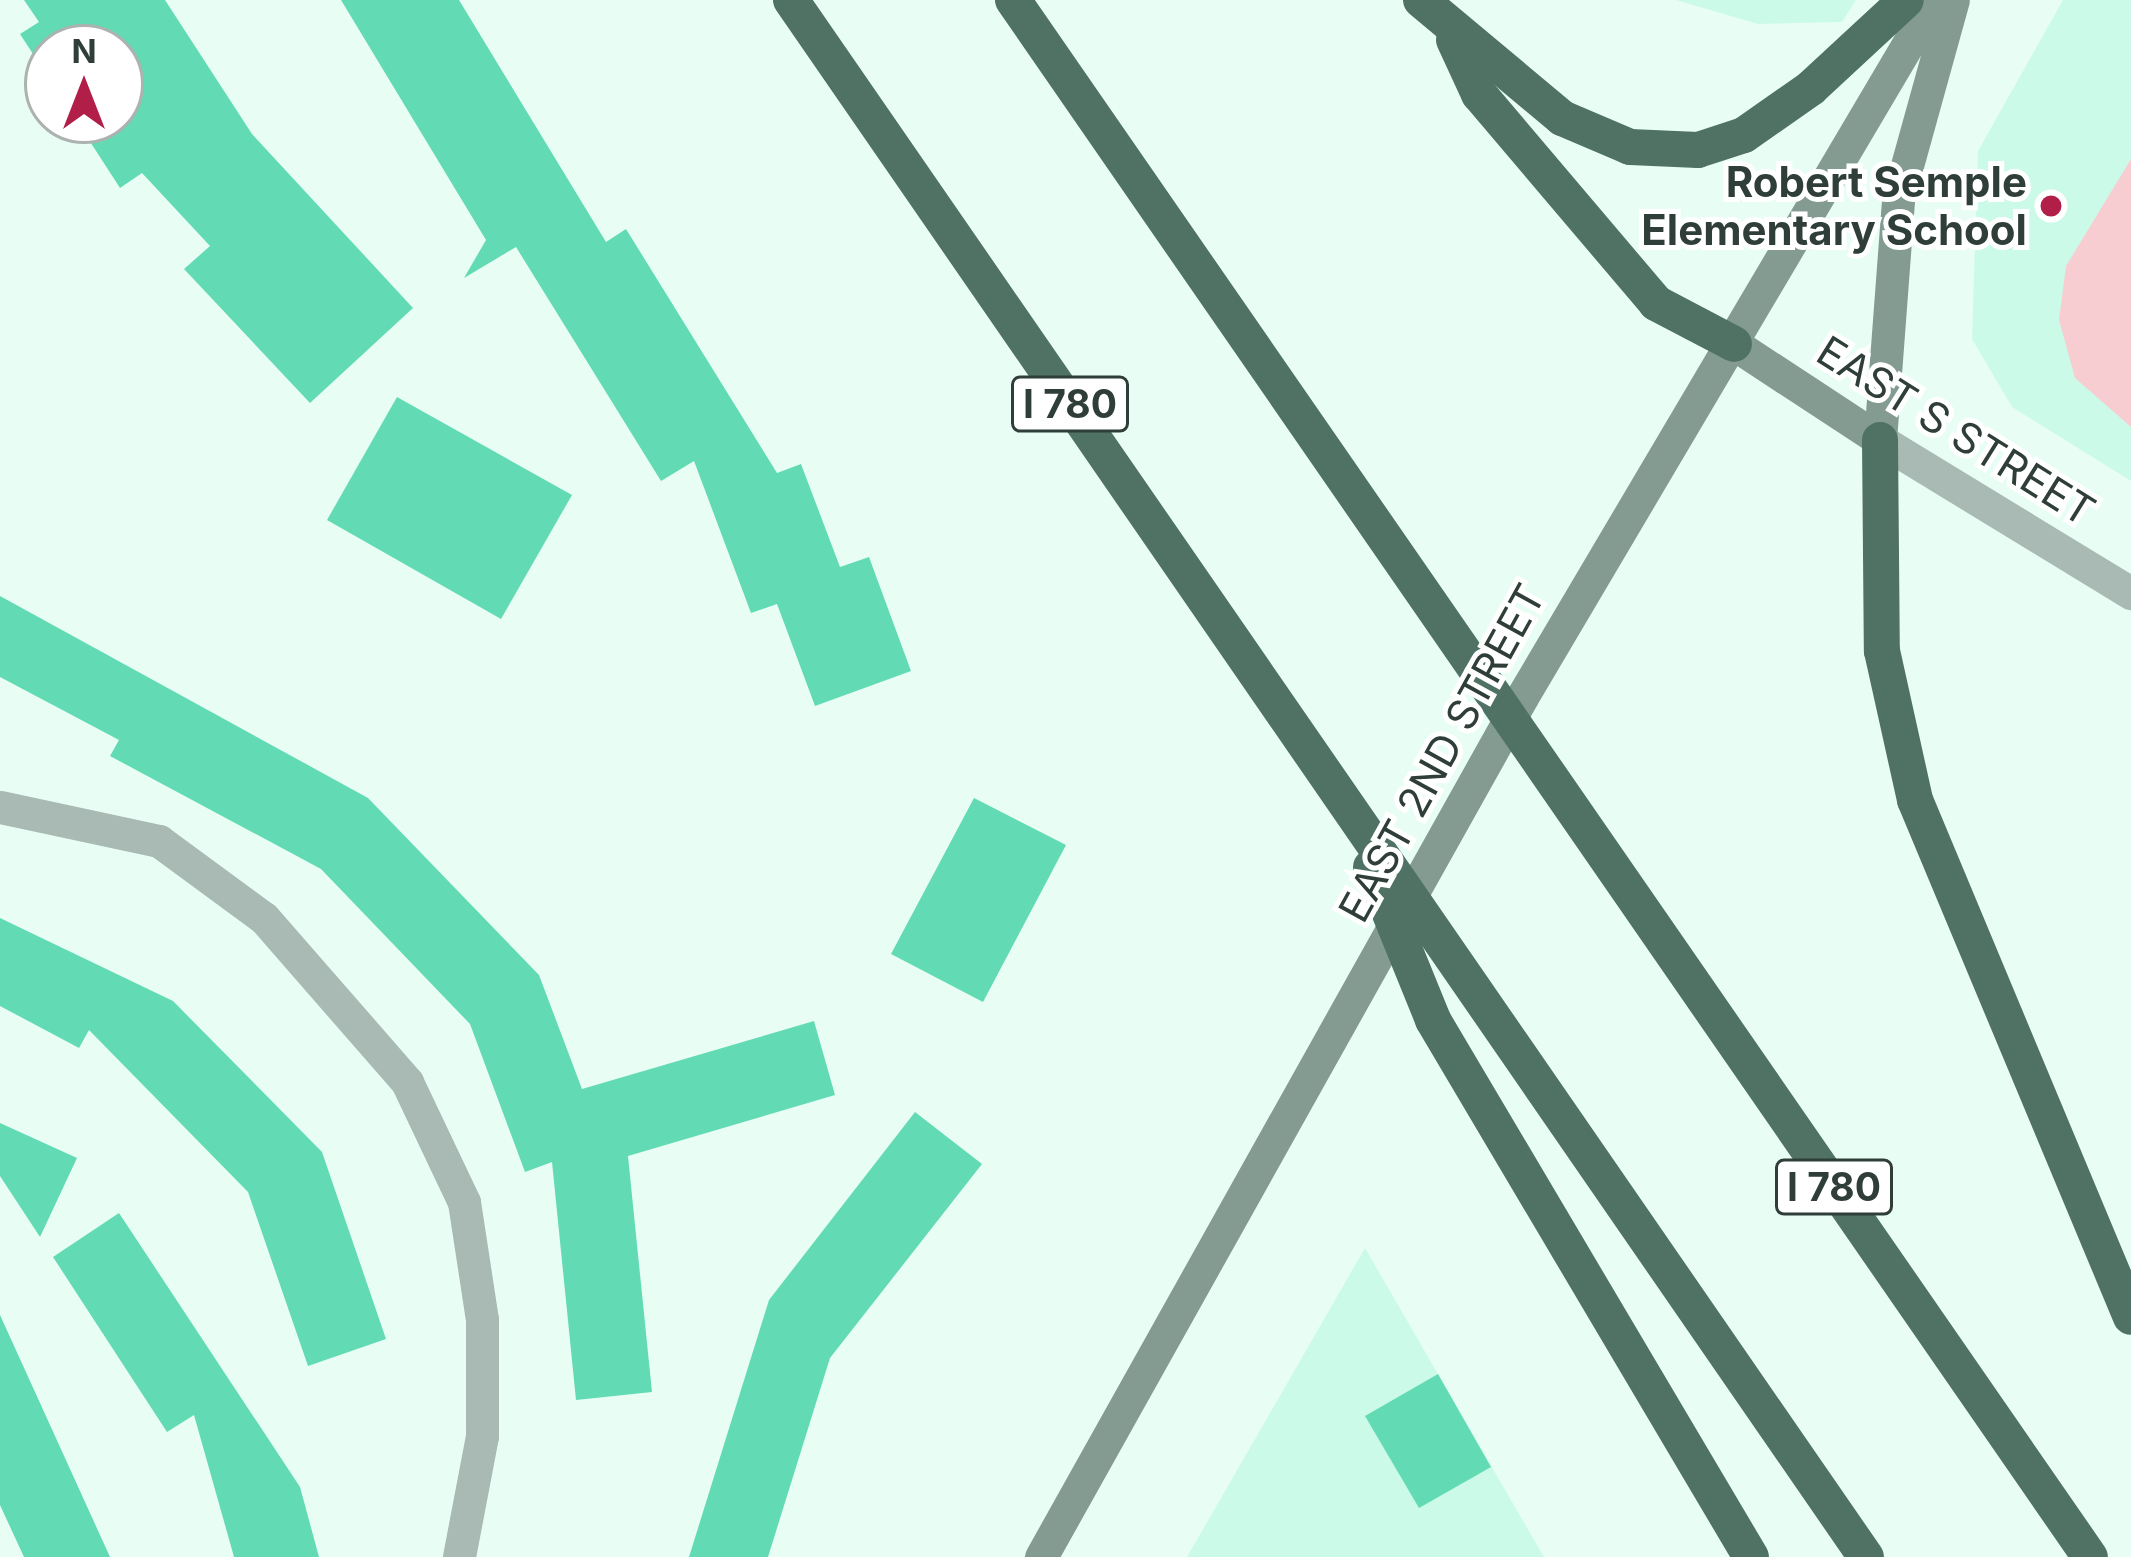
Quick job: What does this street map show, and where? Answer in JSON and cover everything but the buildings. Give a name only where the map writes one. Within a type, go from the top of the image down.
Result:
[{"type":"highway","name":"I 780","points":[[791,0],[1866,1557]]},
{"type":"highway","name":"I 780","points":[[1013,0],[2090,1557]]},
{"type":"highway","points":[[1421,0],[1453,36],[1562,118],[1630,147],[1699,150],[1744,135],[1811,88],[1906,0]]},
{"type":"highway","points":[[1453,36],[1479,94],[1656,303],[1734,344]]},
{"type":"highway","points":[[1880,440],[1882,651],[1915,800],[2131,1317]]},
{"type":"highway","points":[[1348,808],[1433,1020],[1750,1557]]},
{"type":"main road","name":"EAST 2ND STREET","points":[[1040,1557],[1522,697],[1934,0]]},
{"type":"main road","points":[[1880,440],[1898,198],[1953,0]]},
{"type":"main road","name":"EAST S STREET","points":[[1734,344],[1880,440]]},
{"type":"street","name":"EAST S STREET","points":[[1880,440],[2131,593]]},
{"type":"street","points":[[0,807],[159,841],[264,919],[406,1082],[464,1202],[482,1319],[482,1436],[459,1557]]},
{"type":"shaded area","points":[[1676,0],[1856,0],[1842,22],[1758,24]]},
{"type":"shaded area","name":"Robert Semple Elementary School","points":[[2063,0],[2131,0],[2131,481],[2012,407],[1972,339],[1978,151]]},
{"type":"shaded area","points":[[2131,159],[2131,427],[2075,378],[2059,320],[2066,266]]},
{"type":"shaded area","points":[[1365,1248],[1544,1557],[1187,1557]]},
{"type":"place","name":"Robert Semple Elementary School","points":[[2051,206]]}]
